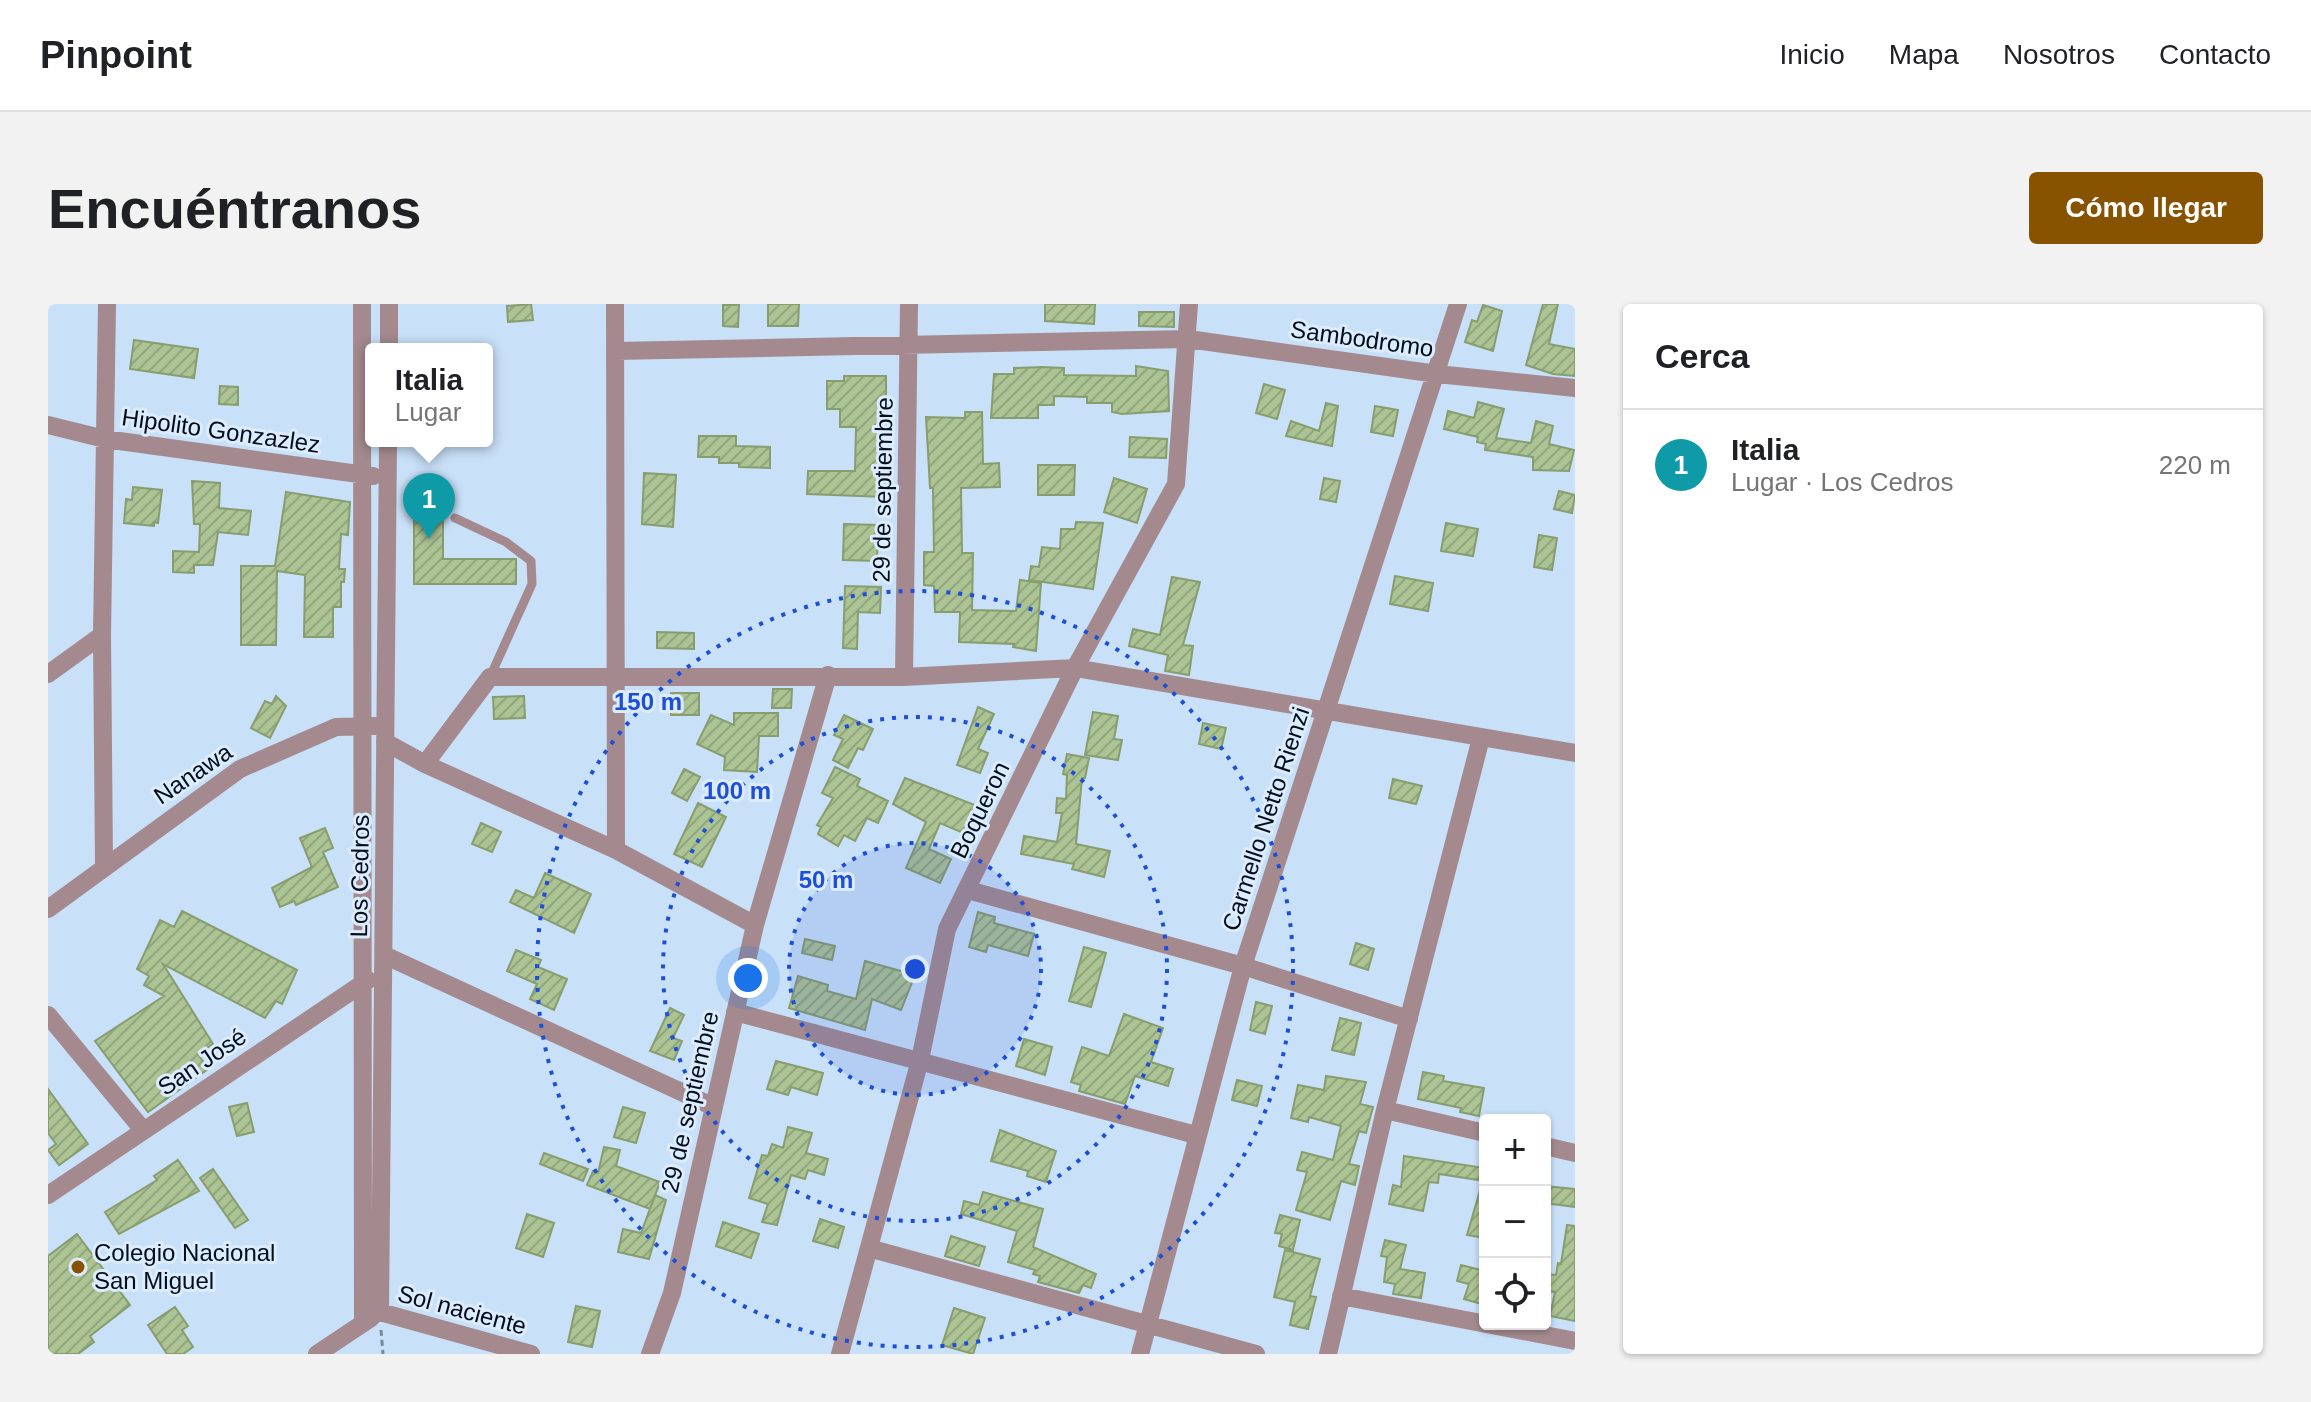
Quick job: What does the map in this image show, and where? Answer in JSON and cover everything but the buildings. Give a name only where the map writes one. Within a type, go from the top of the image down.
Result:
[{"type":"street","points":[[104,865],[102,635],[107,304]]},
{"type":"street","points":[[362,304],[363,1323]]},
{"type":"street","points":[[389,304],[389,343]]},
{"type":"street","points":[[615,304],[616,850]]},
{"type":"street","name":"29 de septiembre","points":[[904,677],[909,304]]},
{"type":"street","name":"Boqueron","points":[[840,1354],[872,1249],[920,1060],[947,929],[1075,668],[1176,484],[1189,304]]},
{"type":"street","name":"Carmello Netto Rienzi","points":[[1140,1354],[1243,966],[1458,304]]},
{"type":"street","name":"Sambodromo","points":[[615,351],[1188,339],[1437,374],[1575,388]]},
{"type":"street","name":"Hipolito Gonzazlez","points":[[48,425],[105,439],[388,478]]},
{"type":"street","name":"Los Cedros","points":[[380,1312],[388,447]]},
{"type":"street","points":[[48,674],[102,635]]},
{"type":"street","points":[[425,764],[490,677],[904,677],[1075,668],[1575,753]]},
{"type":"street","name":"29 de septiembre","points":[[650,1354],[672,1293],[755,925],[828,675]]},
{"type":"street","name":"Nanawa","points":[[48,909],[104,865],[240,769],[336,727],[363,727],[386,734]]},
{"type":"street","points":[[386,734],[425,764],[616,850],[755,925]]},
{"type":"street","points":[[1328,1354],[1385,1110],[1481,738]]},
{"type":"street","points":[[968,890],[1243,966],[1409,1019]]},
{"type":"street","points":[[384,962],[714,1107]]},
{"type":"street","name":"San José","points":[[48,1195],[363,984],[384,962]]},
{"type":"street","points":[[735,1012],[1196,1135]]},
{"type":"street","points":[[48,1015],[143,1130]]},
{"type":"street","points":[[1385,1110],[1479,1132]]},
{"type":"street","points":[[1551,1147],[1575,1153]]},
{"type":"street","points":[[872,1249],[1256,1354]]},
{"type":"street","points":[[1341,1296],[1575,1341]]},
{"type":"street","points":[[317,1354],[380,1312]]},
{"type":"street","name":"Sol naciente","points":[[380,1312],[531,1354]]},
{"type":"lane","points":[[455,518],[506,542],[531,561],[532,584],[490,677]]},
{"type":"place","name":"Italia","points":[[429,539]]},
{"type":"place","name":"Colegio Nacional San Miguel","points":[[78,1267]]}]
